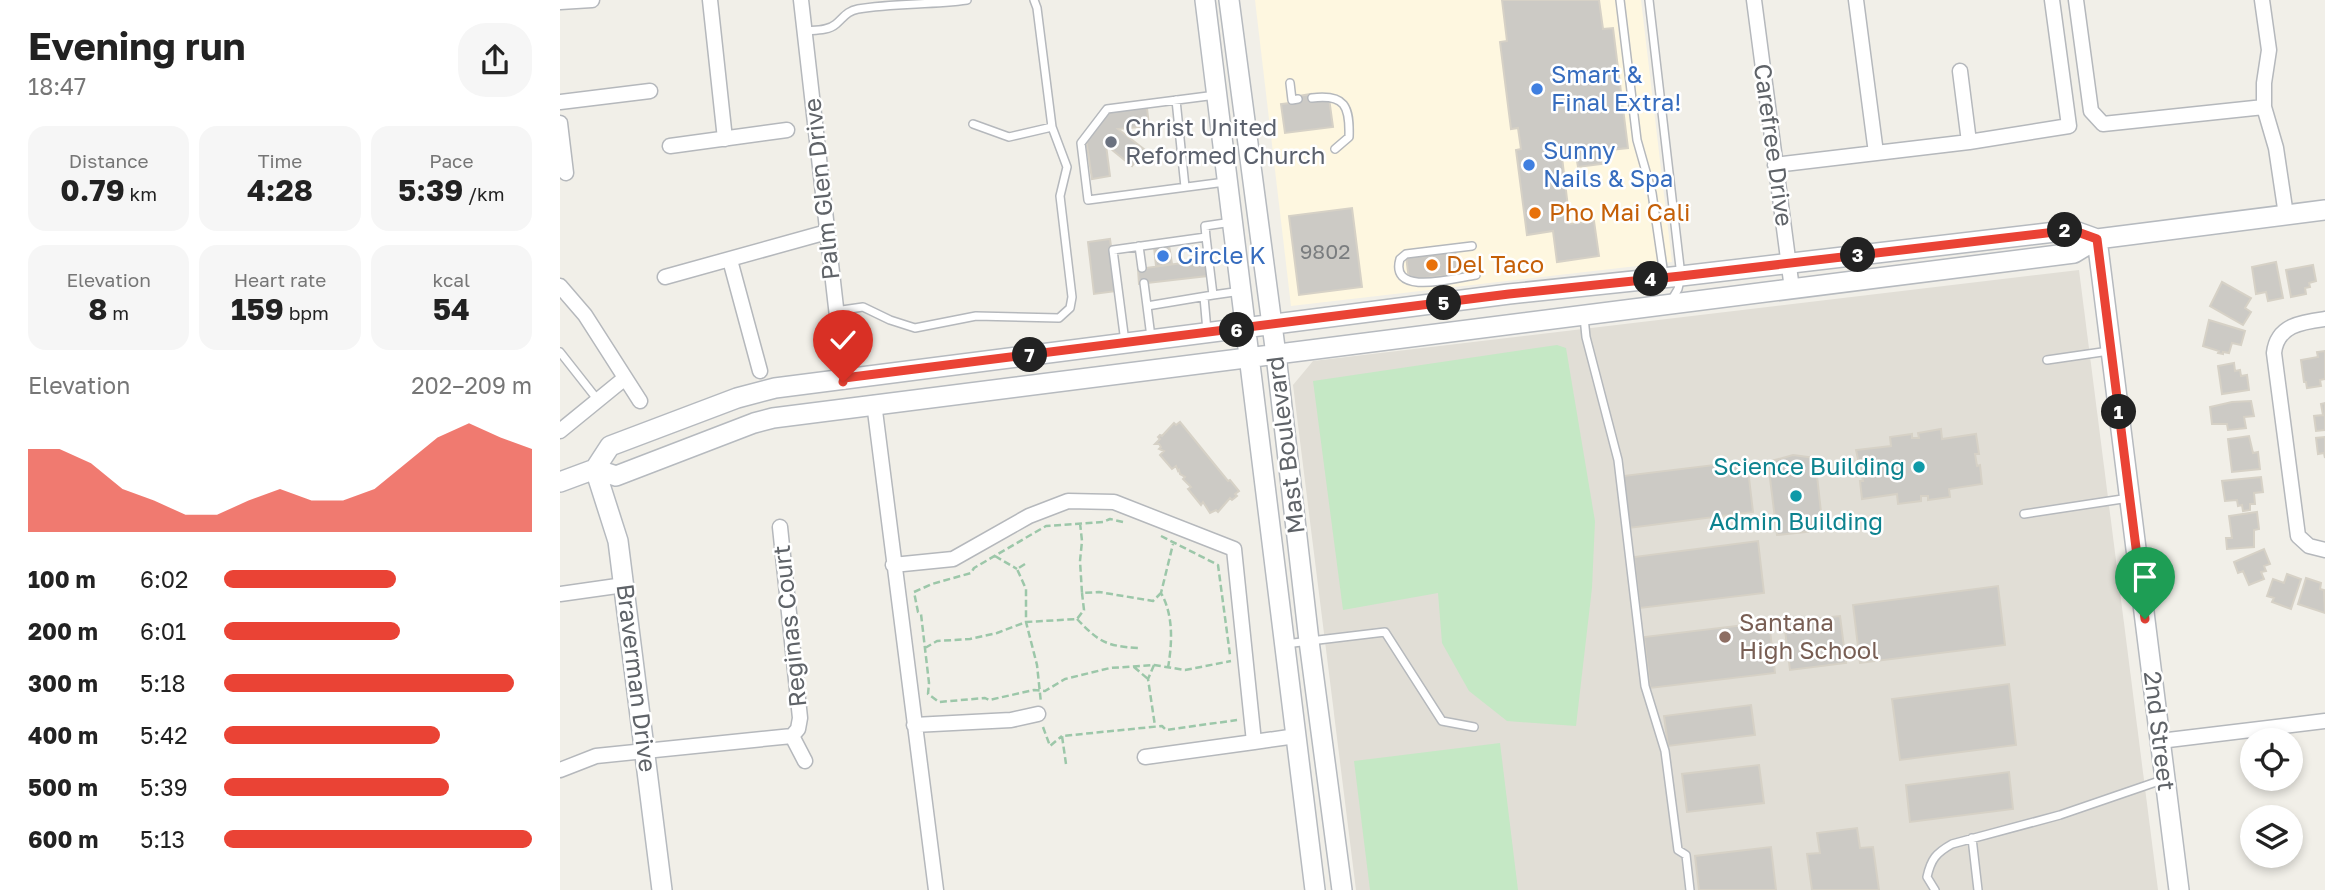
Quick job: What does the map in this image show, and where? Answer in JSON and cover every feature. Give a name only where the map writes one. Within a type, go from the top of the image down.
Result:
[{"type":"main road","name":"Mast Boulevard","points":[[1205,0],[1315,890]]},
{"type":"main road","name":"Mast Boulevard","points":[[1229,0],[1342,890]]},
{"type":"main road","points":[[560,482],[595,470],[616,476],[773,418],[2074,253],[2097,239],[2325,210]]},
{"type":"main road","points":[[595,470],[610,446],[666,423],[762,391],[844,378],[1509,294],[2072,230],[2097,239]]},
{"type":"main road","name":"2nd Street","points":[[2097,239],[2179,890]]},
{"type":"main road","points":[[754,423],[765,410],[841,394],[844,378]]},
{"type":"main road","name":"Braverman Drive","points":[[595,470],[618,541],[662,890]]},
{"type":"street","points":[[560,2],[592,0]]},
{"type":"street","points":[[710,0],[725,139]]},
{"type":"street","name":"Palm Glen Drive","points":[[801,0],[844,378]]},
{"type":"street","name":"Carefree Drive","points":[[1754,0],[1792,289]]},
{"type":"street","points":[[1856,0],[1876,153]]},
{"type":"street","points":[[1775,165],[1969,142],[2069,126],[2052,0]]},
{"type":"street","points":[[2076,0],[2091,111],[2103,124],[2264,107]]},
{"type":"street","points":[[2262,0],[2269,50],[2264,107],[2276,148],[2286,215]]},
{"type":"street","points":[[1961,71],[1969,142]]},
{"type":"street","points":[[560,102],[650,91]]},
{"type":"street","points":[[560,122],[566,173]]},
{"type":"street","points":[[670,145],[787,130]]},
{"type":"street","points":[[664,277],[827,232]]},
{"type":"street","points":[[730,260],[760,371]]},
{"type":"street","points":[[560,286],[585,315],[640,401]]},
{"type":"street","points":[[2325,318],[2294,324],[2282,333],[2275,346],[2298,536],[2309,546],[2325,550]]},
{"type":"street","points":[[560,432],[625,378]]},
{"type":"street","points":[[874,404],[936,890]]},
{"type":"street","points":[[893,565],[953,559],[1029,516],[1068,501],[1114,502],[1234,549],[1254,742]]},
{"type":"street","name":"Reginas Court","points":[[780,527],[800,718],[798,729],[792,736],[806,761]]},
{"type":"street","points":[[560,594],[624,585]]},
{"type":"street","points":[[914,725],[1011,720],[1038,714]]},
{"type":"street","points":[[2161,741],[2325,721]]},
{"type":"street","points":[[560,769],[596,757],[792,736]]},
{"type":"street","points":[[1145,757],[1296,736]]},
{"type":"lane","points":[[805,31],[832,27],[848,12],[856,9],[899,4],[934,5],[967,0]]},
{"type":"lane","points":[[835,311],[863,307],[915,328],[976,316],[1007,315],[1042,319],[1063,316],[1070,308],[1072,296],[1060,196],[1067,167],[1052,127],[1034,0]]},
{"type":"lane","points":[[1620,0],[1637,140],[1678,289],[1668,305]]},
{"type":"lane","points":[[1649,0],[1673,277]]},
{"type":"lane","points":[[1290,83],[1292,100],[1298,99]]},
{"type":"lane","points":[[1217,95],[1107,109],[1081,143],[1088,200],[1228,182]]},
{"type":"lane","points":[[1312,97],[1337,98],[1344,104],[1349,115],[1349,138],[1335,149]]},
{"type":"lane","points":[[1176,100],[1185,187]]},
{"type":"lane","points":[[973,124],[1009,137],[1052,127]]},
{"type":"lane","points":[[1208,333],[1205,226],[1232,221]]},
{"type":"lane","points":[[1125,343],[1113,250],[1206,237]]},
{"type":"lane","points":[[1139,246],[1142,268]]},
{"type":"lane","points":[[1472,246],[1406,254],[1400,259],[1398,268],[1401,277],[1410,283],[1476,275]]},
{"type":"lane","points":[[1144,283],[1151,340]]},
{"type":"lane","points":[[1147,306],[1241,291]]},
{"type":"lane","points":[[1584,316],[1586,337],[1618,460],[1645,685],[1665,751],[1678,850],[1686,855],[1690,890]]},
{"type":"lane","points":[[2047,360],[2111,351]]},
{"type":"lane","points":[[560,352],[597,399]]},
{"type":"lane","points":[[2024,514],[2130,498]]},
{"type":"lane","points":[[1284,644],[1385,632],[1442,721],[1475,727]]},
{"type":"lane","points":[[1935,890],[1927,877],[1931,861],[1938,851],[1952,844],[2060,815],[2165,779]]},
{"type":"lane","points":[[1972,838],[1978,890]]},
{"type":"path","points":[[1134,524],[1110,519],[1103,522],[1046,526],[974,568],[971,573],[914,592],[920,614],[929,694],[939,702],[985,698],[989,700],[1045,691],[1065,679],[1110,668],[1154,665],[1185,670],[1231,662],[1218,565],[1173,544],[1155,532]]},
{"type":"path","points":[[1077,619],[1084,610],[1080,523]]},
{"type":"path","points":[[1082,593],[1099,592],[1153,601],[1161,593],[1173,544]]},
{"type":"path","points":[[995,556],[1017,569],[1026,589],[1026,622],[1038,665],[1038,690]]},
{"type":"path","points":[[1017,569],[1025,564]]},
{"type":"path","points":[[1161,593],[1173,640],[1168,668]]},
{"type":"path","points":[[925,648],[937,641],[971,639],[1026,622],[1077,619],[1098,640],[1122,647],[1138,648]]},
{"type":"path","points":[[1154,665],[1147,678],[1155,726]]},
{"type":"path","points":[[1133,667],[1147,678]]},
{"type":"path","points":[[1066,764],[1062,736],[1155,726],[1162,726],[1166,730],[1238,719]]},
{"type":"shaded area","points":[[1255,0],[1641,0],[1672,262],[1291,306]]},
{"type":"shaded area","name":"Santana High School","points":[[2079,270],[2158,890],[1356,890],[1293,385],[1313,361]]},
{"type":"green space","points":[[1557,345],[1566,348],[1595,521],[1592,588],[1576,726],[1507,721],[1469,691],[1442,643],[1438,593],[1343,610],[1313,381]]},
{"type":"green space","points":[[1500,743],[1518,890],[1370,890],[1354,761]]},
{"type":"building","points":[[1502,0],[1599,0],[1603,29],[1613,28],[1628,148],[1600,151],[1602,164],[1578,167],[1576,155],[1562,157],[1570,224],[1594,221],[1599,256],[1557,262],[1553,231],[1527,235],[1516,150],[1521,149],[1518,128],[1511,129],[1500,42],[1507,41]]},
{"type":"building","points":[[1311,94],[1312,100],[1329,98],[1333,127],[1285,133],[1281,104],[1298,102],[1298,96]]},
{"type":"building","name":"Christ United Reformed Church","points":[[1147,108],[1149,126],[1118,129],[1145,150],[1132,166],[1106,145],[1110,176],[1092,179],[1086,139],[1107,112]]},
{"type":"building","points":[[1352,208],[1362,287],[1299,295],[1289,216]]},
{"type":"building","points":[[1110,239],[1117,291],[1094,294],[1088,242]]},
{"type":"building","name":"Circle K","points":[[1169,245],[1172,264],[1156,266],[1154,247]]},
{"type":"building","name":"Del Taco","points":[[1455,251],[1458,274],[1409,280],[1406,256]]},
{"type":"building","points":[[1205,260],[1207,276],[1139,284],[1138,269]]},
{"type":"building","points":[[2276,262],[2283,298],[2268,301],[2266,292],[2256,294],[2252,267]]},
{"type":"building","points":[[2313,265],[2316,281],[2305,288],[2306,294],[2291,297],[2286,270]]},
{"type":"building","points":[[2222,282],[2251,298],[2245,308],[2251,312],[2243,325],[2210,306]]},
{"type":"building","points":[[2209,320],[2245,331],[2241,345],[2232,343],[2229,353],[2223,354],[2203,346]]},
{"type":"building","points":[[2325,351],[2325,379],[2320,380],[2321,386],[2307,388],[2301,360],[2318,357],[2317,352]]},
{"type":"building","points":[[2234,363],[2235,371],[2240,370],[2241,376],[2247,375],[2249,390],[2222,394],[2218,366]]},
{"type":"building","points":[[2251,401],[2254,416],[2244,417],[2246,428],[2228,430],[2227,424],[2212,424],[2210,407]]},
{"type":"building","points":[[2325,403],[2325,430],[2316,431],[2314,416],[2323,415],[2321,404]]},
{"type":"building","points":[[1180,422],[1239,491],[1235,494],[1237,496],[1232,500],[1230,498],[1218,512],[1216,510],[1210,513],[1203,502],[1201,505],[1188,489],[1191,487],[1183,479],[1185,477],[1176,466],[1172,469],[1160,455],[1164,451],[1159,449],[1159,444],[1155,444],[1160,435],[1174,423],[1176,425]]},
{"type":"building","name":"Science Building","points":[[1941,429],[1942,439],[1976,434],[1979,454],[1975,454],[1977,466],[1980,465],[1982,484],[1949,489],[1950,497],[1928,500],[1928,496],[1921,496],[1921,501],[1898,504],[1897,494],[1862,499],[1860,481],[1863,481],[1856,450],[1891,446],[1890,437],[1912,434],[1912,438],[1919,438],[1918,433]]},
{"type":"building","points":[[2249,436],[2253,453],[2258,452],[2260,469],[2232,472],[2228,439]]},
{"type":"building","points":[[2325,437],[2325,458],[2324,453],[2318,454],[2316,438]]},
{"type":"building","name":"Admin Building","points":[[1793,455],[1815,458],[1823,530],[1777,535],[1768,462]]},
{"type":"building","points":[[1747,461],[1753,512],[1629,528],[1623,476]]},
{"type":"building","points":[[2261,477],[2263,492],[2254,493],[2255,504],[2250,504],[2250,510],[2243,511],[2237,500],[2225,501],[2222,481]]},
{"type":"building","points":[[2257,512],[2259,529],[2254,530],[2254,547],[2227,549],[2226,538],[2232,538],[2229,516]]},
{"type":"building","points":[[1758,541],[1764,593],[1640,608],[1634,557]]},
{"type":"building","points":[[2264,549],[2270,564],[2264,566],[2266,571],[2261,572],[2264,579],[2249,585],[2243,571],[2238,573],[2234,562]]},
{"type":"building","points":[[2287,574],[2301,579],[2291,609],[2272,602],[2274,598],[2267,596],[2273,579],[2284,583]]},
{"type":"building","points":[[2306,578],[2321,583],[2325,613],[2298,604]]},
{"type":"building","points":[[1998,586],[2005,645],[1860,663],[1853,605]]},
{"type":"building","points":[[1840,616],[1846,663],[1790,670],[1784,622]]},
{"type":"building","points":[[1769,622],[1775,673],[1650,688],[1644,637]]},
{"type":"building","points":[[2009,684],[2016,745],[1900,760],[1892,699]]},
{"type":"building","points":[[1751,705],[1755,735],[1668,746],[1664,716]]},
{"type":"building","points":[[1759,765],[1764,803],[1687,812],[1682,774]]},
{"type":"building","points":[[2009,772],[2013,809],[1910,822],[1906,785]]},
{"type":"building","points":[[1857,828],[1860,848],[1873,847],[1879,890],[1812,890],[1807,854],[1820,853],[1817,833]]},
{"type":"building","points":[[1771,847],[1776,890],[1699,890],[1695,856]]},
{"type":"place","name":"Smart & Final Extra!","points":[[1537,89]]},
{"type":"place","name":"Christ United Reformed Church","points":[[1111,142]]},
{"type":"place","name":"Sunny Nails & Spa","points":[[1529,165]]},
{"type":"place","name":"Pho Mai Cali","points":[[1535,213]]},
{"type":"place","name":"Circle K","points":[[1163,256]]},
{"type":"place","name":"Del Taco","points":[[1432,265]]},
{"type":"place","name":"Science Building","points":[[1919,467]]},
{"type":"place","name":"Admin Building","points":[[1796,496]]},
{"type":"place","name":"Santana High School","points":[[1725,637]]},
{"type":"route","points":[[843,382],[844,378],[1509,294],[2072,230],[2097,239],[2145,619]]}]
